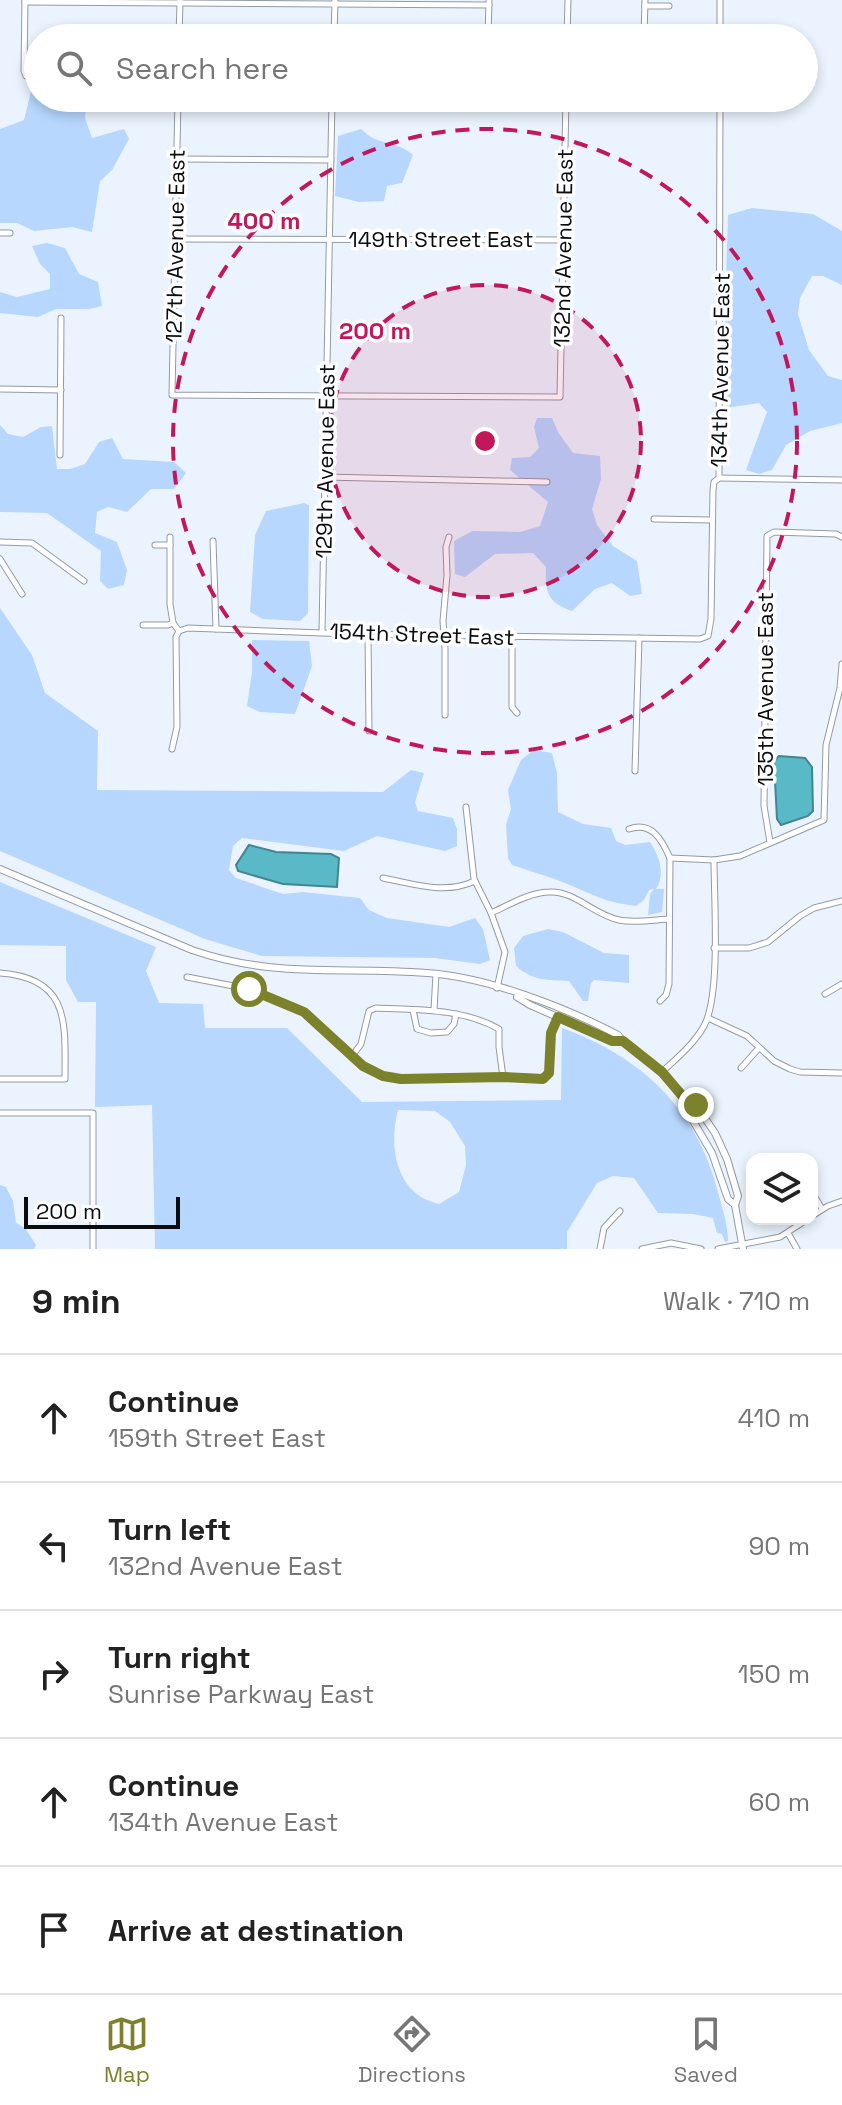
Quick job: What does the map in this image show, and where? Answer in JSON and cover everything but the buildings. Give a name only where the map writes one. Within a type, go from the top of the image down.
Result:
[{"type":"street","points":[[567,24],[568,0]]},
{"type":"street","points":[[720,0],[720,24]]},
{"type":"street","points":[[25,24],[25,1],[489,3],[488,24]]},
{"type":"street","points":[[179,24],[180,2]]},
{"type":"street","points":[[334,24],[335,2]]},
{"type":"street","points":[[644,24],[645,3],[669,6]]},
{"type":"street","name":"127th Avenue East","points":[[178,112],[172,395],[325,394]]},
{"type":"street","name":"129th Avenue East","points":[[322,632],[332,112]]},
{"type":"street","name":"132nd Avenue East","points":[[325,394],[560,397],[566,112]]},
{"type":"street","name":"134th Avenue East","points":[[706,637],[711,619],[713,484],[719,478],[720,112]]},
{"type":"street","points":[[177,159],[331,160]]},
{"type":"street","points":[[0,233],[10,233]]},
{"type":"street","name":"149th Street East","points":[[175,239],[563,240]]},
{"type":"street","points":[[60,455],[61,318]]},
{"type":"street","points":[[0,389],[61,390]]},
{"type":"street","points":[[324,477],[547,482]]},
{"type":"street","points":[[719,478],[842,480]]},
{"type":"street","points":[[654,519],[712,520]]},
{"type":"street","name":"135th Avenue East","points":[[770,842],[764,806],[767,535],[774,532],[836,534],[842,537]]},
{"type":"street","points":[[170,537],[173,623],[179,631],[176,637],[177,727],[172,749]]},
{"type":"street","points":[[445,715],[443,635],[449,537]]},
{"type":"street","points":[[213,541],[216,629]]},
{"type":"street","points":[[0,542],[32,543],[84,581]]},
{"type":"street","points":[[155,545],[170,545]]},
{"type":"street","points":[[0,559],[22,594]]},
{"type":"street","points":[[143,625],[173,623]]},
{"type":"street","name":"154th Street East","points":[[179,631],[216,629],[512,637],[706,637]]},
{"type":"street","points":[[368,634],[369,731]]},
{"type":"street","points":[[512,637],[512,707],[517,713]]},
{"type":"street","points":[[635,771],[639,638]]},
{"type":"street","points":[[670,858],[714,860],[746,855],[824,820],[826,745],[840,688],[842,664]]},
{"type":"street","points":[[466,807],[475,881],[505,952],[497,988]]},
{"type":"street","points":[[629,829],[642,827],[652,831],[670,858],[669,984],[666,995],[660,1001]]},
{"type":"street","points":[[662,1072],[691,1044],[708,1018],[713,999],[714,860]]},
{"type":"street","points":[[0,869],[192,950],[237,964],[285,970],[436,974],[534,998],[594,1022],[618,1035],[662,1072],[685,1099],[696,1105],[715,1133],[738,1196],[735,1205],[742,1247]]},
{"type":"street","points":[[383,878],[441,889],[454,889],[475,881]]},
{"type":"street","points":[[491,913],[530,896],[553,891],[566,894],[596,912],[619,920],[669,919]]},
{"type":"street","points":[[714,948],[749,948],[768,942],[807,912],[842,901]]},
{"type":"street","points":[[0,973],[29,978],[39,984],[55,999],[65,1022],[65,1079],[0,1079]]},
{"type":"street","points":[[434,1010],[436,974]]},
{"type":"street","points":[[187,977],[249,989],[295,1007],[310,1016],[371,1071],[391,1078],[547,1077],[551,1033],[558,1017]]},
{"type":"street","points":[[825,994],[842,984]]},
{"type":"street","points":[[511,992],[530,1005],[612,1041],[623,1041]]},
{"type":"street","points":[[352,1056],[361,1044],[369,1011],[376,1008],[434,1010],[499,1029],[503,1077]]},
{"type":"street","points":[[413,1010],[417,1029],[431,1033],[447,1032],[456,1014]]},
{"type":"street","points":[[708,1018],[740,1032],[774,1061],[790,1069],[842,1073]]},
{"type":"street","points":[[741,1068],[759,1048]]},
{"type":"street","points":[[685,1099],[686,1109],[712,1153],[728,1199],[735,1205]]},
{"type":"street","points":[[0,1113],[93,1113],[93,1249]]},
{"type":"street","points":[[818,1212],[842,1201]]},
{"type":"street","points":[[818,1202],[822,1209]]},
{"type":"street","points":[[600,1249],[604,1228],[620,1211]]},
{"type":"street","points":[[718,1249],[769,1240],[800,1225]]},
{"type":"street","points":[[788,1233],[797,1249]]},
{"type":"street","points":[[642,1249],[671,1243],[701,1249]]},
{"type":"shaded area","points":[[26,112],[86,112],[92,138],[124,129],[129,139],[112,170],[100,181],[92,232],[72,227],[34,231],[17,223],[0,223],[0,129],[24,120]]},
{"type":"shaded area","points":[[361,129],[374,139],[399,146],[413,155],[402,183],[387,186],[384,201],[359,202],[335,196],[338,136]]},
{"type":"shaded area","points":[[752,208],[813,214],[842,231],[842,285],[823,276],[812,276],[800,298],[798,314],[809,350],[828,376],[842,380],[842,423],[810,431],[786,445],[772,470],[759,474],[746,470],[767,412],[759,403],[726,408],[728,215]]},
{"type":"shaded area","points":[[47,243],[65,248],[79,274],[98,282],[102,306],[56,309],[38,317],[0,313],[0,292],[17,297],[50,289],[50,274],[40,264],[32,246]]},
{"type":"shaded area","points":[[537,418],[552,418],[573,453],[600,456],[601,479],[592,509],[597,525],[613,546],[637,561],[642,594],[630,596],[612,583],[595,589],[572,611],[564,608],[549,595],[546,567],[533,553],[495,554],[465,577],[455,574],[454,541],[472,531],[520,532],[540,526],[548,502],[510,470],[512,458],[530,457],[539,448],[534,427]]},
{"type":"shaded area","points":[[0,425],[8,434],[23,437],[41,427],[52,426],[57,469],[85,464],[99,442],[112,438],[123,459],[174,462],[186,473],[174,489],[151,489],[127,512],[108,507],[97,512],[95,533],[117,542],[127,570],[124,585],[108,589],[100,581],[101,551],[47,513],[0,512]]},
{"type":"shaded area","points":[[304,503],[309,505],[308,613],[300,621],[263,619],[250,612],[255,535],[266,511]]},
{"type":"shaded area","points":[[0,608],[32,655],[45,693],[98,731],[97,790],[383,792],[411,770],[424,773],[415,802],[418,811],[453,818],[457,829],[457,846],[445,851],[377,836],[344,851],[242,838],[233,846],[229,870],[236,878],[283,894],[303,892],[360,898],[369,910],[387,918],[449,927],[475,918],[483,929],[490,960],[480,964],[435,958],[262,956],[205,939],[0,851]]},
{"type":"shaded area","points":[[252,640],[309,641],[312,666],[295,714],[260,712],[247,706],[252,672]]},
{"type":"shaded area","points":[[534,750],[552,753],[557,773],[558,812],[583,824],[611,828],[616,841],[625,845],[650,842],[660,865],[661,877],[656,889],[664,889],[662,912],[648,915],[650,894],[654,889],[649,890],[644,900],[636,906],[599,898],[559,880],[512,865],[508,858],[506,825],[511,809],[508,790],[521,760]]},
{"type":"shaded area","points":[[779,756],[805,758],[812,767],[813,811],[808,816],[781,825],[777,819],[774,761]]},
{"type":"shaded area","points":[[249,845],[276,852],[331,854],[339,858],[337,887],[283,884],[238,871],[236,865]]},
{"type":"shaded area","points":[[0,882],[156,947],[146,971],[159,1003],[203,1004],[205,1028],[287,1028],[362,1102],[561,1100],[562,1028],[617,1054],[641,1071],[681,1111],[709,1162],[728,1241],[725,1242],[722,1234],[717,1233],[713,1218],[658,1213],[634,1178],[613,1176],[597,1183],[567,1232],[567,1249],[155,1249],[152,1105],[95,1107],[96,1002],[78,1002],[66,980],[66,946],[0,945]],"holes":[[[398,1110],[435,1111],[450,1122],[465,1146],[466,1165],[459,1192],[439,1204],[424,1199],[404,1180],[395,1154],[394,1139]]]},
{"type":"shaded area","points":[[548,929],[563,932],[604,953],[629,955],[629,983],[594,980],[588,1001],[583,1001],[569,981],[541,979],[522,971],[516,966],[514,948],[523,936]]},
{"type":"shaded area","points":[[0,1185],[6,1187],[13,1201],[16,1223],[25,1228],[36,1245],[34,1249],[0,1249]]},
{"type":"route","points":[[249,989],[304,1012],[363,1066],[383,1076],[401,1079],[543,1079],[549,1073],[551,1033],[558,1017],[612,1041],[623,1041],[662,1072],[685,1099],[696,1105]]}]
